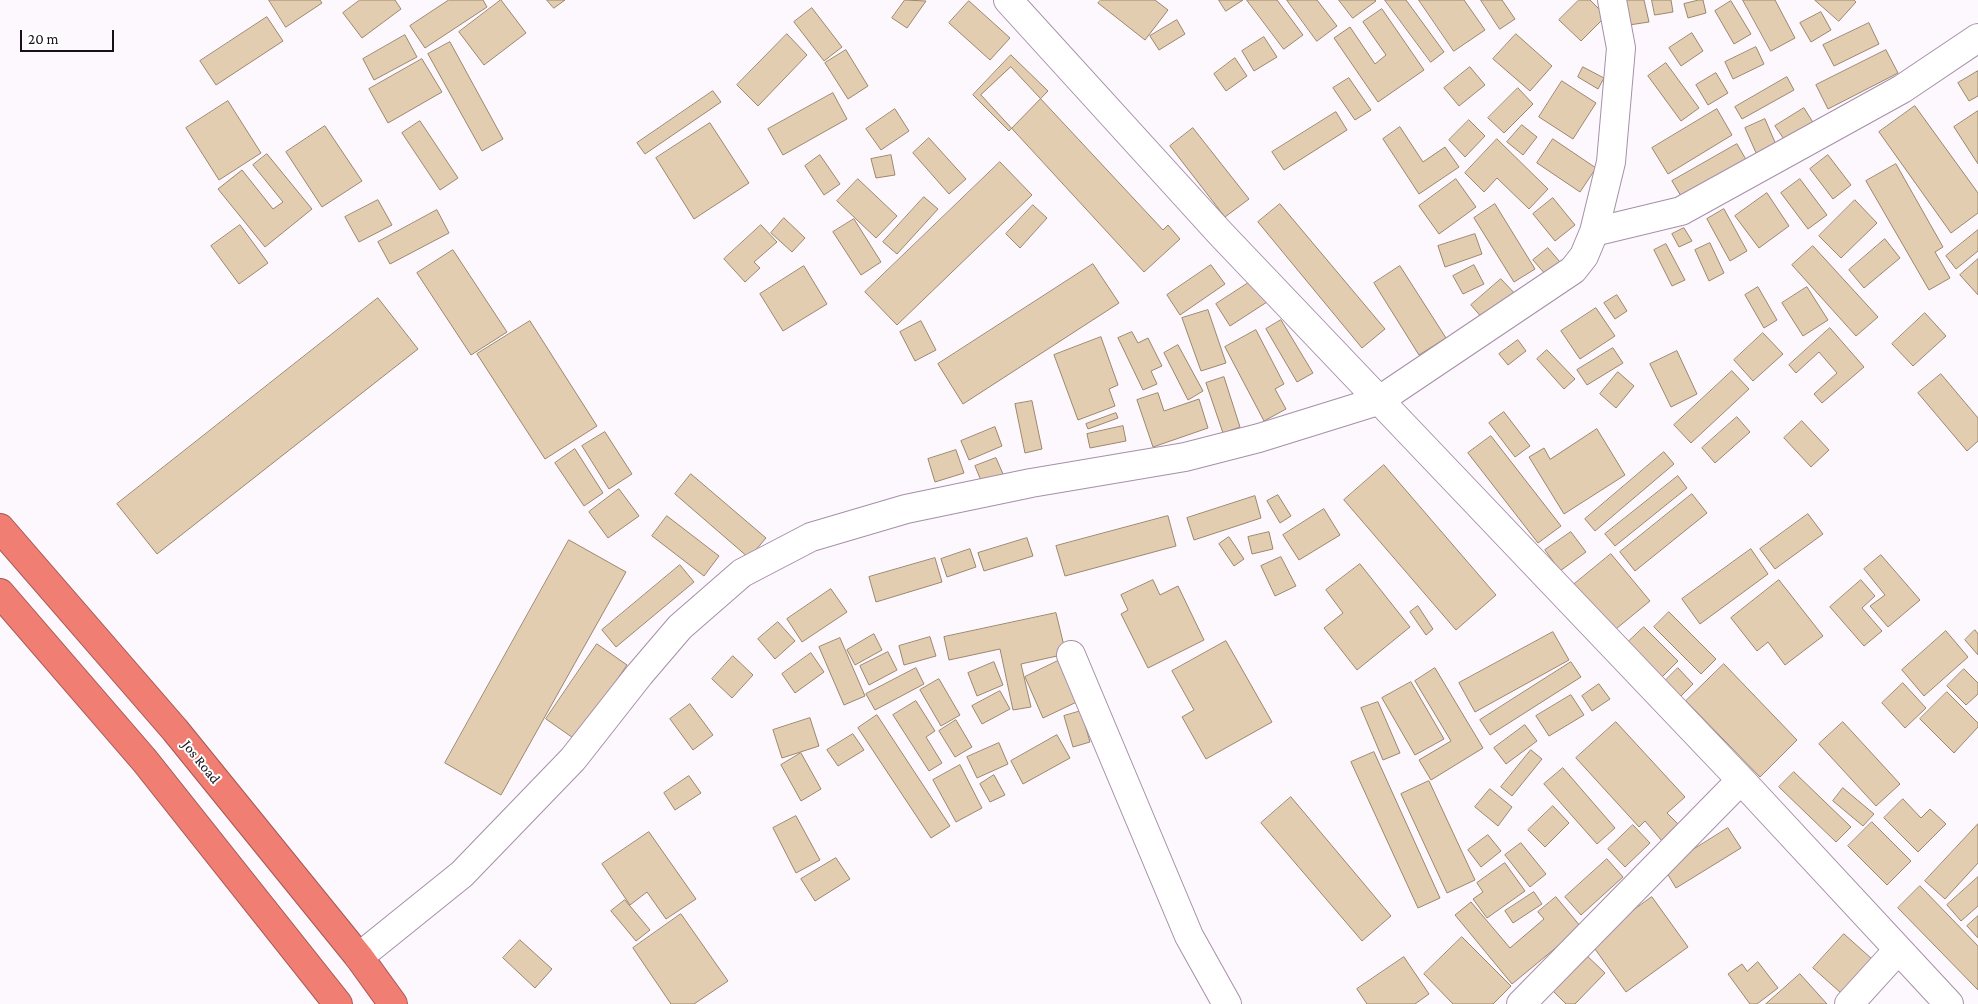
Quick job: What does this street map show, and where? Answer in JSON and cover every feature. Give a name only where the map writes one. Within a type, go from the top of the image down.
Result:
[{"type":"highway","name":"Jos Road","points":[[0,528],[175,730],[359,957],[393,1004]]},
{"type":"highway","points":[[0,593],[145,761],[338,1004]]},
{"type":"street","points":[[1008,0],[1220,233],[1741,780],[1949,1004]]},
{"type":"street","points":[[359,957],[462,874],[573,759],[639,675],[680,627],[742,573],[811,538],[906,509],[1031,483],[1186,457],[1259,438],[1378,400],[1573,270],[1584,256],[1594,232],[1612,162],[1621,48],[1612,0]]},
{"type":"street","points":[[1594,232],[1681,211],[1902,90],[1978,38]]},
{"type":"street","points":[[1071,655],[1189,936],[1227,1004]]},
{"type":"street","points":[[1521,1004],[1741,780]]},
{"type":"street","points":[[1849,1004],[1898,950]]},
{"type":"building","points":[[269,0],[320,0],[322,3],[286,27]]},
{"type":"building","points":[[360,0],[395,0],[401,9],[362,38],[343,13]]},
{"type":"building","points":[[449,0],[483,0],[487,7],[425,48],[410,26]]},
{"type":"building","points":[[501,0],[526,33],[484,65],[459,32]]},
{"type":"building","points":[[547,0],[565,0],[554,8]]},
{"type":"building","points":[[905,0],[926,1],[907,28],[892,18]]},
{"type":"building","points":[[1101,0],[1155,0],[1168,10],[1145,40],[1098,3]]},
{"type":"building","points":[[1219,0],[1243,0],[1226,11]]},
{"type":"building","points":[[1247,0],[1277,0],[1303,35],[1284,49]]},
{"type":"building","points":[[1287,0],[1317,0],[1337,26],[1317,41]]},
{"type":"building","points":[[1339,0],[1375,0],[1376,1],[1353,18]]},
{"type":"building","points":[[1385,0],[1406,0],[1444,52],[1431,62]]},
{"type":"building","points":[[1419,0],[1464,0],[1485,30],[1454,51]]},
{"type":"building","points":[[1481,0],[1502,0],[1515,19],[1500,29]]},
{"type":"building","points":[[1579,0],[1590,0],[1606,16],[1581,41],[1559,20]]},
{"type":"building","points":[[1624,0],[1644,0],[1649,22],[1629,25]]},
{"type":"building","points":[[1652,0],[1671,0],[1673,12],[1655,15]]},
{"type":"building","points":[[1703,0],[1706,13],[1688,18],[1684,4]]},
{"type":"building","points":[[1743,0],[1775,0],[1795,38],[1771,51]]},
{"type":"building","points":[[1815,0],[1854,0],[1856,2],[1839,21]]},
{"type":"building","points":[[969,1],[1010,38],[990,60],[949,23]]},
{"type":"building","points":[[1731,1],[1751,34],[1734,44],[1715,11]]},
{"type":"building","points":[[812,8],[842,47],[824,61],[794,22]]},
{"type":"building","points":[[1382,9],[1424,70],[1378,102],[1334,38],[1350,27],[1375,64],[1386,55],[1363,22]]},
{"type":"building","points":[[1821,12],[1831,30],[1811,42],[1800,23]]},
{"type":"building","points":[[267,17],[283,41],[216,85],[200,61]]},
{"type":"building","points":[[1177,20],[1185,34],[1159,50],[1150,36]]},
{"type":"building","points":[[1869,23],[1879,44],[1834,66],[1823,45]]},
{"type":"building","points":[[1692,33],[1703,51],[1681,66],[1669,48]]},
{"type":"building","points":[[787,34],[807,55],[758,106],[737,85]]},
{"type":"building","points":[[1516,34],[1552,66],[1530,91],[1493,59]]},
{"type":"building","points":[[405,35],[417,57],[374,80],[363,59]]},
{"type":"building","points":[[1264,37],[1277,57],[1254,71],[1242,51]]},
{"type":"building","points":[[450,42],[503,139],[482,151],[428,54]]},
{"type":"building","points":[[1756,47],[1764,64],[1733,79],[1725,62]]},
{"type":"building","points":[[846,50],[868,86],[848,99],[825,63]]},
{"type":"building","points":[[1886,50],[1898,73],[1828,109],[1816,85]]},
{"type":"building","points":[[1011,55],[1048,91],[1009,131],[973,95]]},
{"type":"building","points":[[1235,58],[1247,76],[1226,91],[1214,74]]},
{"type":"building","points":[[422,59],[442,92],[388,123],[369,89]]},
{"type":"building","points":[[1666,63],[1699,108],[1681,121],[1648,76]]},
{"type":"building","points":[[1011,67],[1163,230],[1168,225],[1180,239],[1144,272],[981,95]]},
{"type":"building","points":[[1470,67],[1485,85],[1459,106],[1444,88]]},
{"type":"building","points":[[1583,67],[1604,78],[1598,89],[1578,77]]},
{"type":"building","points":[[1978,71],[1978,96],[1969,101],[1958,83]]},
{"type":"building","points":[[1716,73],[1728,93],[1708,105],[1696,85]]},
{"type":"building","points":[[1787,77],[1794,90],[1742,119],[1735,107]]},
{"type":"building","points":[[1349,78],[1371,110],[1355,120],[1333,88]]},
{"type":"building","points":[[1562,81],[1596,103],[1573,139],[1539,117]]},
{"type":"building","points":[[1518,88],[1533,104],[1504,133],[1488,118]]},
{"type":"building","points":[[713,91],[721,102],[645,154],[637,143]]},
{"type":"building","points":[[833,93],[847,119],[783,155],[768,129]]},
{"type":"building","points":[[228,101],[261,153],[219,180],[186,128]]},
{"type":"building","points":[[1915,106],[1978,193],[1978,213],[1951,233],[1879,132]]},
{"type":"building","points":[[1804,108],[1814,124],[1786,142],[1775,126]]},
{"type":"building","points":[[895,109],[909,131],[881,150],[866,129]]},
{"type":"building","points":[[1717,109],[1732,135],[1668,174],[1652,148]]},
{"type":"building","points":[[1978,111],[1978,164],[1954,127]]},
{"type":"building","points":[[1336,112],[1347,130],[1284,170],[1272,152]]},
{"type":"building","points":[[1765,119],[1777,147],[1757,155],[1745,128]]},
{"type":"building","points":[[1469,120],[1485,136],[1465,157],[1449,140]]},
{"type":"building","points":[[420,121],[458,178],[440,190],[402,133]]},
{"type":"building","points":[[710,123],[749,183],[694,219],[656,158]]},
{"type":"building","points":[[1522,125],[1537,137],[1523,155],[1507,142]]},
{"type":"building","points":[[325,126],[362,181],[322,207],[286,152]]},
{"type":"building","points":[[1400,127],[1423,162],[1445,147],[1459,167],[1419,194],[1383,139]]},
{"type":"building","points":[[1193,128],[1249,199],[1225,217],[1170,146]]},
{"type":"building","points":[[929,138],[966,179],[949,194],[913,153]]},
{"type":"building","points":[[1497,139],[1548,189],[1529,209],[1497,178],[1484,192],[1465,173]]},
{"type":"building","points":[[1553,139],[1596,168],[1580,192],[1537,163]]},
{"type":"building","points":[[1737,144],[1748,163],[1684,201],[1672,181]]},
{"type":"building","points":[[267,154],[312,209],[265,247],[218,189],[242,170],[273,209],[283,202],[253,165]]},
{"type":"building","points":[[820,155],[840,184],[824,195],[805,166]]},
{"type":"building","points":[[891,155],[895,175],[876,178],[871,159]]},
{"type":"building","points":[[1828,155],[1851,185],[1833,199],[1810,169]]},
{"type":"building","points":[[1000,162],[1032,195],[897,325],[865,292]]},
{"type":"building","points":[[1896,164],[1943,247],[1935,252],[1950,278],[1929,290],[1866,181]]},
{"type":"building","points":[[858,179],[897,216],[876,238],[837,201]]},
{"type":"building","points":[[1456,179],[1476,207],[1439,234],[1419,206]]},
{"type":"building","points":[[1800,179],[1827,215],[1808,229],[1781,193]]},
{"type":"building","points":[[1767,193],[1789,226],[1759,248],[1735,216]]},
{"type":"building","points":[[924,197],[938,209],[897,254],[883,242]]},
{"type":"building","points":[[1553,198],[1575,225],[1555,241],[1533,214]]},
{"type":"building","points":[[378,200],[392,225],[359,242],[345,217]]},
{"type":"building","points":[[1855,200],[1877,223],[1841,258],[1819,236]]},
{"type":"building","points":[[1280,204],[1385,329],[1362,348],[1258,222]]},
{"type":"building","points":[[1495,204],[1535,269],[1514,282],[1474,218]]},
{"type":"building","points":[[1033,205],[1047,218],[1020,248],[1006,234]]},
{"type":"building","points":[[1724,209],[1747,251],[1730,261],[1707,219]]},
{"type":"building","points":[[437,210],[449,233],[390,264],[378,242]]},
{"type":"building","points":[[784,218],[805,238],[792,252],[771,233]]},
{"type":"building","points":[[854,219],[881,262],[861,275],[833,232]]},
{"type":"building","points":[[240,225],[268,263],[239,284],[211,246]]},
{"type":"building","points":[[761,225],[777,242],[754,262],[760,268],[745,282],[724,259]]},
{"type":"building","points":[[1684,228],[1692,241],[1679,247],[1672,234]]},
{"type":"building","points":[[1978,230],[1978,251],[1956,269],[1946,256]]},
{"type":"building","points":[[1475,234],[1482,254],[1445,267],[1438,246]]},
{"type":"building","points":[[1885,239],[1900,258],[1864,288],[1849,270]]},
{"type":"building","points":[[1710,243],[1724,273],[1709,281],[1695,250]]},
{"type":"building","points":[[1666,244],[1685,280],[1672,286],[1654,250]]},
{"type":"building","points":[[1813,246],[1878,317],[1856,336],[1792,265]]},
{"type":"building","points":[[1548,248],[1560,262],[1546,275],[1533,260]]},
{"type":"building","points":[[453,250],[507,332],[471,355],[417,273]]},
{"type":"building","points":[[1978,259],[1978,295],[1960,275]]},
{"type":"building","points":[[1093,264],[1119,303],[963,404],[938,364]]},
{"type":"building","points":[[1211,265],[1225,284],[1180,315],[1167,295]]},
{"type":"building","points":[[1474,265],[1484,284],[1463,294],[1453,276]]},
{"type":"building","points":[[804,266],[827,304],[783,331],[760,294]]},
{"type":"building","points":[[1400,266],[1446,338],[1419,355],[1374,283]]},
{"type":"building","points":[[1501,279],[1520,299],[1489,326],[1471,305]]},
{"type":"building","points":[[1253,280],[1267,302],[1230,326],[1216,304]]},
{"type":"building","points":[[1758,287],[1777,320],[1764,328],[1745,295]]},
{"type":"building","points":[[1807,287],[1828,320],[1803,336],[1782,303]]},
{"type":"building","points":[[1617,295],[1627,311],[1615,319],[1604,303]]},
{"type":"building","points":[[378,298],[418,349],[157,554],[117,504]]},
{"type":"building","points":[[1596,308],[1615,336],[1580,359],[1561,331]]},
{"type":"building","points":[[1208,310],[1226,363],[1201,371],[1182,318]]},
{"type":"building","points":[[1925,313],[1946,336],[1913,366],[1892,344]]},
{"type":"building","points":[[1281,320],[1313,373],[1297,382],[1266,329]]},
{"type":"building","points":[[530,321],[597,426],[545,459],[477,354]]},
{"type":"building","points":[[921,321],[936,350],[915,361],[900,332]]},
{"type":"building","points":[[1830,328],[1864,367],[1822,403],[1814,394],[1837,373],[1819,352],[1796,373],[1789,365]]},
{"type":"building","points":[[1256,330],[1284,384],[1275,389],[1286,409],[1264,421],[1225,347]]},
{"type":"building","points":[[1132,332],[1138,343],[1148,338],[1162,366],[1151,371],[1157,384],[1143,390],[1118,338]]},
{"type":"building","points":[[1763,333],[1783,354],[1753,381],[1734,360]]},
{"type":"building","points":[[1101,337],[1118,385],[1109,389],[1115,406],[1078,420],[1054,355]]},
{"type":"building","points":[[1518,340],[1526,351],[1508,365],[1499,354]]},
{"type":"building","points":[[1178,345],[1203,391],[1188,400],[1164,353]]},
{"type":"building","points":[[1613,348],[1623,363],[1587,385],[1577,370]]},
{"type":"building","points":[[1547,350],[1575,379],[1564,389],[1537,359]]},
{"type":"building","points":[[1677,351],[1697,394],[1671,407],[1650,364]]},
{"type":"building","points":[[1732,371],[1749,389],[1691,443],[1674,425]]},
{"type":"building","points":[[1618,372],[1634,386],[1616,408],[1600,394]]},
{"type":"building","points":[[1941,374],[1978,418],[1978,441],[1967,451],[1918,393]]},
{"type":"building","points":[[1224,377],[1240,427],[1223,433],[1206,383]]},
{"type":"building","points":[[1158,393],[1164,411],[1199,399],[1208,428],[1153,447],[1137,400]]},
{"type":"building","points":[[1032,401],[1042,449],[1025,453],[1015,404]]},
{"type":"building","points":[[1504,412],[1530,446],[1515,457],[1489,423]]},
{"type":"building","points":[[1116,413],[1118,418],[1088,429],[1086,424]]},
{"type":"building","points":[[1737,417],[1750,432],[1715,463],[1702,448]]},
{"type":"building","points":[[1802,421],[1829,450],[1811,467],[1784,438]]},
{"type":"building","points":[[1123,426],[1126,441],[1090,448],[1087,434]]},
{"type":"building","points":[[995,427],[1002,446],[969,460],[961,441]]},
{"type":"building","points":[[1597,429],[1625,475],[1564,514],[1529,457],[1544,448],[1550,459]]},
{"type":"building","points":[[605,432],[632,474],[609,489],[582,446]]},
{"type":"building","points":[[1491,436],[1561,526],[1538,543],[1468,453]]},
{"type":"building","points":[[575,449],[603,493],[584,506],[555,463]]},
{"type":"building","points":[[956,450],[964,473],[935,482],[928,459]]},
{"type":"building","points":[[1664,452],[1674,464],[1595,531],[1585,519]]},
{"type":"building","points":[[996,458],[1003,474],[982,483],[975,466]]},
{"type":"building","points":[[1384,465],[1496,595],[1456,630],[1344,500]]},
{"type":"building","points":[[691,474],[766,538],[749,558],[675,494]]},
{"type":"building","points":[[1678,476],[1687,488],[1615,546],[1605,534]]},
{"type":"building","points":[[619,489],[639,516],[608,538],[589,512]]},
{"type":"building","points":[[1692,494],[1707,513],[1635,571],[1620,552]]},
{"type":"building","points":[[1278,495],[1291,516],[1280,523],[1267,501]]},
{"type":"building","points":[[1255,496],[1261,518],[1194,540],[1187,518]]},
{"type":"building","points":[[1324,509],[1340,535],[1299,560],[1283,535]]},
{"type":"building","points":[[1808,514],[1823,534],[1775,569],[1760,549]]},
{"type":"building","points":[[667,516],[719,556],[704,576],[652,536]]},
{"type":"building","points":[[1168,516],[1176,546],[1065,576],[1056,546]]},
{"type":"building","points":[[1269,532],[1273,549],[1252,554],[1248,537]]},
{"type":"building","points":[[1571,532],[1586,552],[1560,571],[1545,550]]},
{"type":"building","points":[[1229,537],[1244,559],[1234,566],[1219,544]]},
{"type":"building","points":[[1027,538],[1033,556],[984,571],[978,553]]},
{"type":"building","points":[[569,540],[626,572],[501,795],[445,763]]},
{"type":"building","points":[[970,549],[976,567],[947,577],[941,559]]},
{"type":"building","points":[[1751,549],[1768,574],[1700,624],[1682,599]]},
{"type":"building","points":[[1611,554],[1650,601],[1611,633],[1572,586]]},
{"type":"building","points":[[1881,555],[1920,600],[1888,627],[1870,606],[1885,595],[1864,569]]},
{"type":"building","points":[[1281,557],[1296,586],[1275,596],[1261,566]]},
{"type":"building","points":[[935,558],[942,582],[876,602],[869,577]]},
{"type":"building","points":[[1360,564],[1410,627],[1357,670],[1324,628],[1343,613],[1326,590]]},
{"type":"building","points":[[680,565],[694,582],[616,647],[602,630]]},
{"type":"building","points":[[1153,580],[1160,595],[1178,586],[1204,640],[1148,668],[1121,614],[1128,610],[1121,595]]},
{"type":"building","points":[[1779,580],[1823,636],[1785,665],[1768,642],[1757,651],[1731,618]]},
{"type":"building","points":[[1861,580],[1875,596],[1862,608],[1882,631],[1864,646],[1830,607]]},
{"type":"building","points":[[831,589],[847,612],[802,642],[787,619]]},
{"type":"building","points":[[1418,606],[1433,629],[1426,635],[1410,612]]},
{"type":"building","points":[[1669,612],[1716,659],[1701,674],[1654,627]]},
{"type":"building","points":[[1056,613],[1066,654],[1021,664],[1031,707],[1013,710],[1000,649],[949,660],[944,637]]},
{"type":"building","points":[[778,622],[795,641],[775,659],[758,639]]},
{"type":"building","points":[[1644,627],[1678,661],[1660,679],[1626,644]]},
{"type":"building","points":[[1975,630],[1978,634],[1978,655],[1965,640]]},
{"type":"building","points":[[1946,631],[1968,657],[1924,696],[1902,670]]},
{"type":"building","points":[[1553,632],[1569,660],[1475,712],[1459,683]]},
{"type":"building","points":[[874,634],[882,650],[855,665],[847,650]]},
{"type":"building","points":[[930,637],[936,656],[904,665],[899,646]]},
{"type":"building","points":[[840,638],[865,696],[844,705],[819,647]]},
{"type":"building","points":[[1226,641],[1272,722],[1206,759],[1182,717],[1194,710],[1172,671]]},
{"type":"building","points":[[597,644],[627,665],[576,740],[546,719]]},
{"type":"building","points":[[888,652],[897,670],[869,685],[860,666]]},
{"type":"building","points":[[811,653],[824,672],[795,693],[782,674]]},
{"type":"building","points":[[733,656],[753,675],[732,698],[712,679]]},
{"type":"building","points":[[1064,658],[1083,699],[1043,718],[1025,677]]},
{"type":"building","points":[[994,662],[1003,685],[977,696],[968,673]]},
{"type":"building","points":[[1571,662],[1581,677],[1490,735],[1480,720]]},
{"type":"building","points":[[1724,664],[1797,740],[1760,777],[1686,701]]},
{"type":"building","points":[[916,668],[924,684],[875,710],[866,694]]},
{"type":"building","points":[[1435,668],[1483,748],[1431,780],[1419,760],[1451,741],[1415,681]]},
{"type":"building","points":[[1678,668],[1693,684],[1677,700],[1662,684]]},
{"type":"building","points":[[1964,669],[1978,683],[1978,694],[1966,705],[1947,686]]},
{"type":"building","points":[[939,679],[960,715],[941,726],[920,690]]},
{"type":"building","points":[[1411,682],[1444,739],[1415,755],[1382,698]]},
{"type":"building","points":[[1903,683],[1926,708],[1905,728],[1882,703]]},
{"type":"building","points":[[1599,684],[1610,699],[1592,711],[1582,696]]},
{"type":"building","points":[[1000,691],[1010,709],[982,724],[972,706]]},
{"type":"building","points":[[1947,692],[1978,723],[1978,727],[1954,753],[1920,719]]},
{"type":"building","points":[[1571,695],[1584,715],[1549,736],[1536,716]]},
{"type":"building","points":[[916,701],[935,731],[926,737],[942,763],[929,771],[893,715]]},
{"type":"building","points":[[1378,702],[1400,753],[1383,760],[1361,708]]},
{"type":"building","points":[[690,704],[713,735],[693,750],[670,719]]},
{"type":"building","points":[[1081,711],[1090,742],[1073,747],[1064,716]]},
{"type":"building","points":[[877,715],[950,826],[931,838],[858,728]]},
{"type":"building","points":[[810,718],[819,746],[782,758],[773,730]]},
{"type":"building","points":[[956,720],[972,747],[955,757],[939,731]]},
{"type":"building","points":[[1616,722],[1685,797],[1667,813],[1679,825],[1662,841],[1645,821],[1639,827],[1576,758]]},
{"type":"building","points":[[1843,722],[1900,784],[1876,806],[1819,744]]},
{"type":"building","points":[[1525,725],[1537,741],[1506,764],[1494,748]]},
{"type":"building","points":[[853,734],[864,750],[838,766],[827,750]]},
{"type":"building","points":[[1057,735],[1070,758],[1023,784],[1011,761]]},
{"type":"building","points":[[999,743],[1008,764],[977,778],[967,757]]},
{"type":"building","points":[[1531,750],[1542,759],[1512,796],[1501,787]]},
{"type":"building","points":[[1374,752],[1440,898],[1418,908],[1351,762]]},
{"type":"building","points":[[801,753],[821,789],[801,801],[781,765]]},
{"type":"building","points":[[960,765],[982,808],[956,822],[933,780]]},
{"type":"building","points":[[1563,768],[1615,828],[1597,844],[1544,784]]},
{"type":"building","points":[[1794,772],[1851,827],[1836,842],[1779,787]]},
{"type":"building","points":[[994,775],[1005,795],[990,802],[980,784]]},
{"type":"building","points":[[689,776],[701,793],[675,810],[664,793]]},
{"type":"building","points":[[1429,781],[1475,880],[1447,893],[1401,794]]},
{"type":"building","points":[[1843,788],[1874,814],[1863,826],[1833,801]]},
{"type":"building","points":[[1490,789],[1512,807],[1498,826],[1475,807]]},
{"type":"building","points":[[1291,797],[1391,916],[1362,941],[1261,823]]},
{"type":"building","points":[[1903,799],[1921,818],[1930,809],[1946,824],[1918,852],[1884,818]]},
{"type":"building","points":[[1553,806],[1569,823],[1545,847],[1528,830]]},
{"type":"building","points":[[796,816],[820,860],[796,873],[773,828]]},
{"type":"building","points":[[1872,822],[1911,861],[1887,885],[1848,846]]},
{"type":"building","points":[[1978,824],[1978,863],[1945,899],[1925,881]]},
{"type":"building","points":[[1633,825],[1650,843],[1625,867],[1608,849]]},
{"type":"building","points":[[1728,828],[1741,848],[1676,888],[1664,868]]},
{"type":"building","points":[[649,832],[696,899],[666,919],[647,892],[630,905],[602,864]]},
{"type":"building","points":[[1488,835],[1501,851],[1481,867],[1468,850]]},
{"type":"building","points":[[1521,843],[1546,874],[1530,887],[1505,855]]},
{"type":"building","points":[[836,858],[850,879],[815,901],[801,879]]},
{"type":"building","points":[[1607,859],[1623,877],[1581,915],[1565,897]]},
{"type":"building","points":[[1505,863],[1525,891],[1487,918],[1473,899],[1483,892],[1477,883]]},
{"type":"building","points":[[1978,877],[1978,906],[1961,921],[1947,905]]},
{"type":"building","points":[[1920,886],[1978,946],[1978,990],[1898,908]]},
{"type":"building","points":[[1534,892],[1542,904],[1513,923],[1505,911]]},
{"type":"building","points":[[1556,897],[1581,927],[1512,984],[1455,915],[1471,902],[1510,948],[1544,919],[1538,912]]},
{"type":"building","points":[[1652,897],[1688,947],[1626,992],[1590,942]]},
{"type":"building","points":[[625,900],[650,930],[636,941],[611,911]]},
{"type":"building","points":[[681,914],[728,981],[694,1004],[671,1004],[633,948]]},
{"type":"building","points":[[1978,916],[1978,938],[1967,926]]},
{"type":"building","points":[[1844,934],[1872,959],[1841,993],[1813,968]]},
{"type":"building","points":[[1462,937],[1511,986],[1493,1004],[1453,1004],[1424,974]]},
{"type":"building","points":[[520,940],[552,969],[535,988],[503,958]]},
{"type":"building","points":[[1584,953],[1605,973],[1575,1004],[1566,1004],[1550,988]]},
{"type":"building","points":[[1404,957],[1429,994],[1415,1004],[1367,1004],[1357,989]]},
{"type":"building","points":[[1758,962],[1778,988],[1757,1004],[1750,1004],[1728,974],[1742,964],[1747,971]]},
{"type":"building","points":[[1800,974],[1827,1004],[1766,1004]]}]
